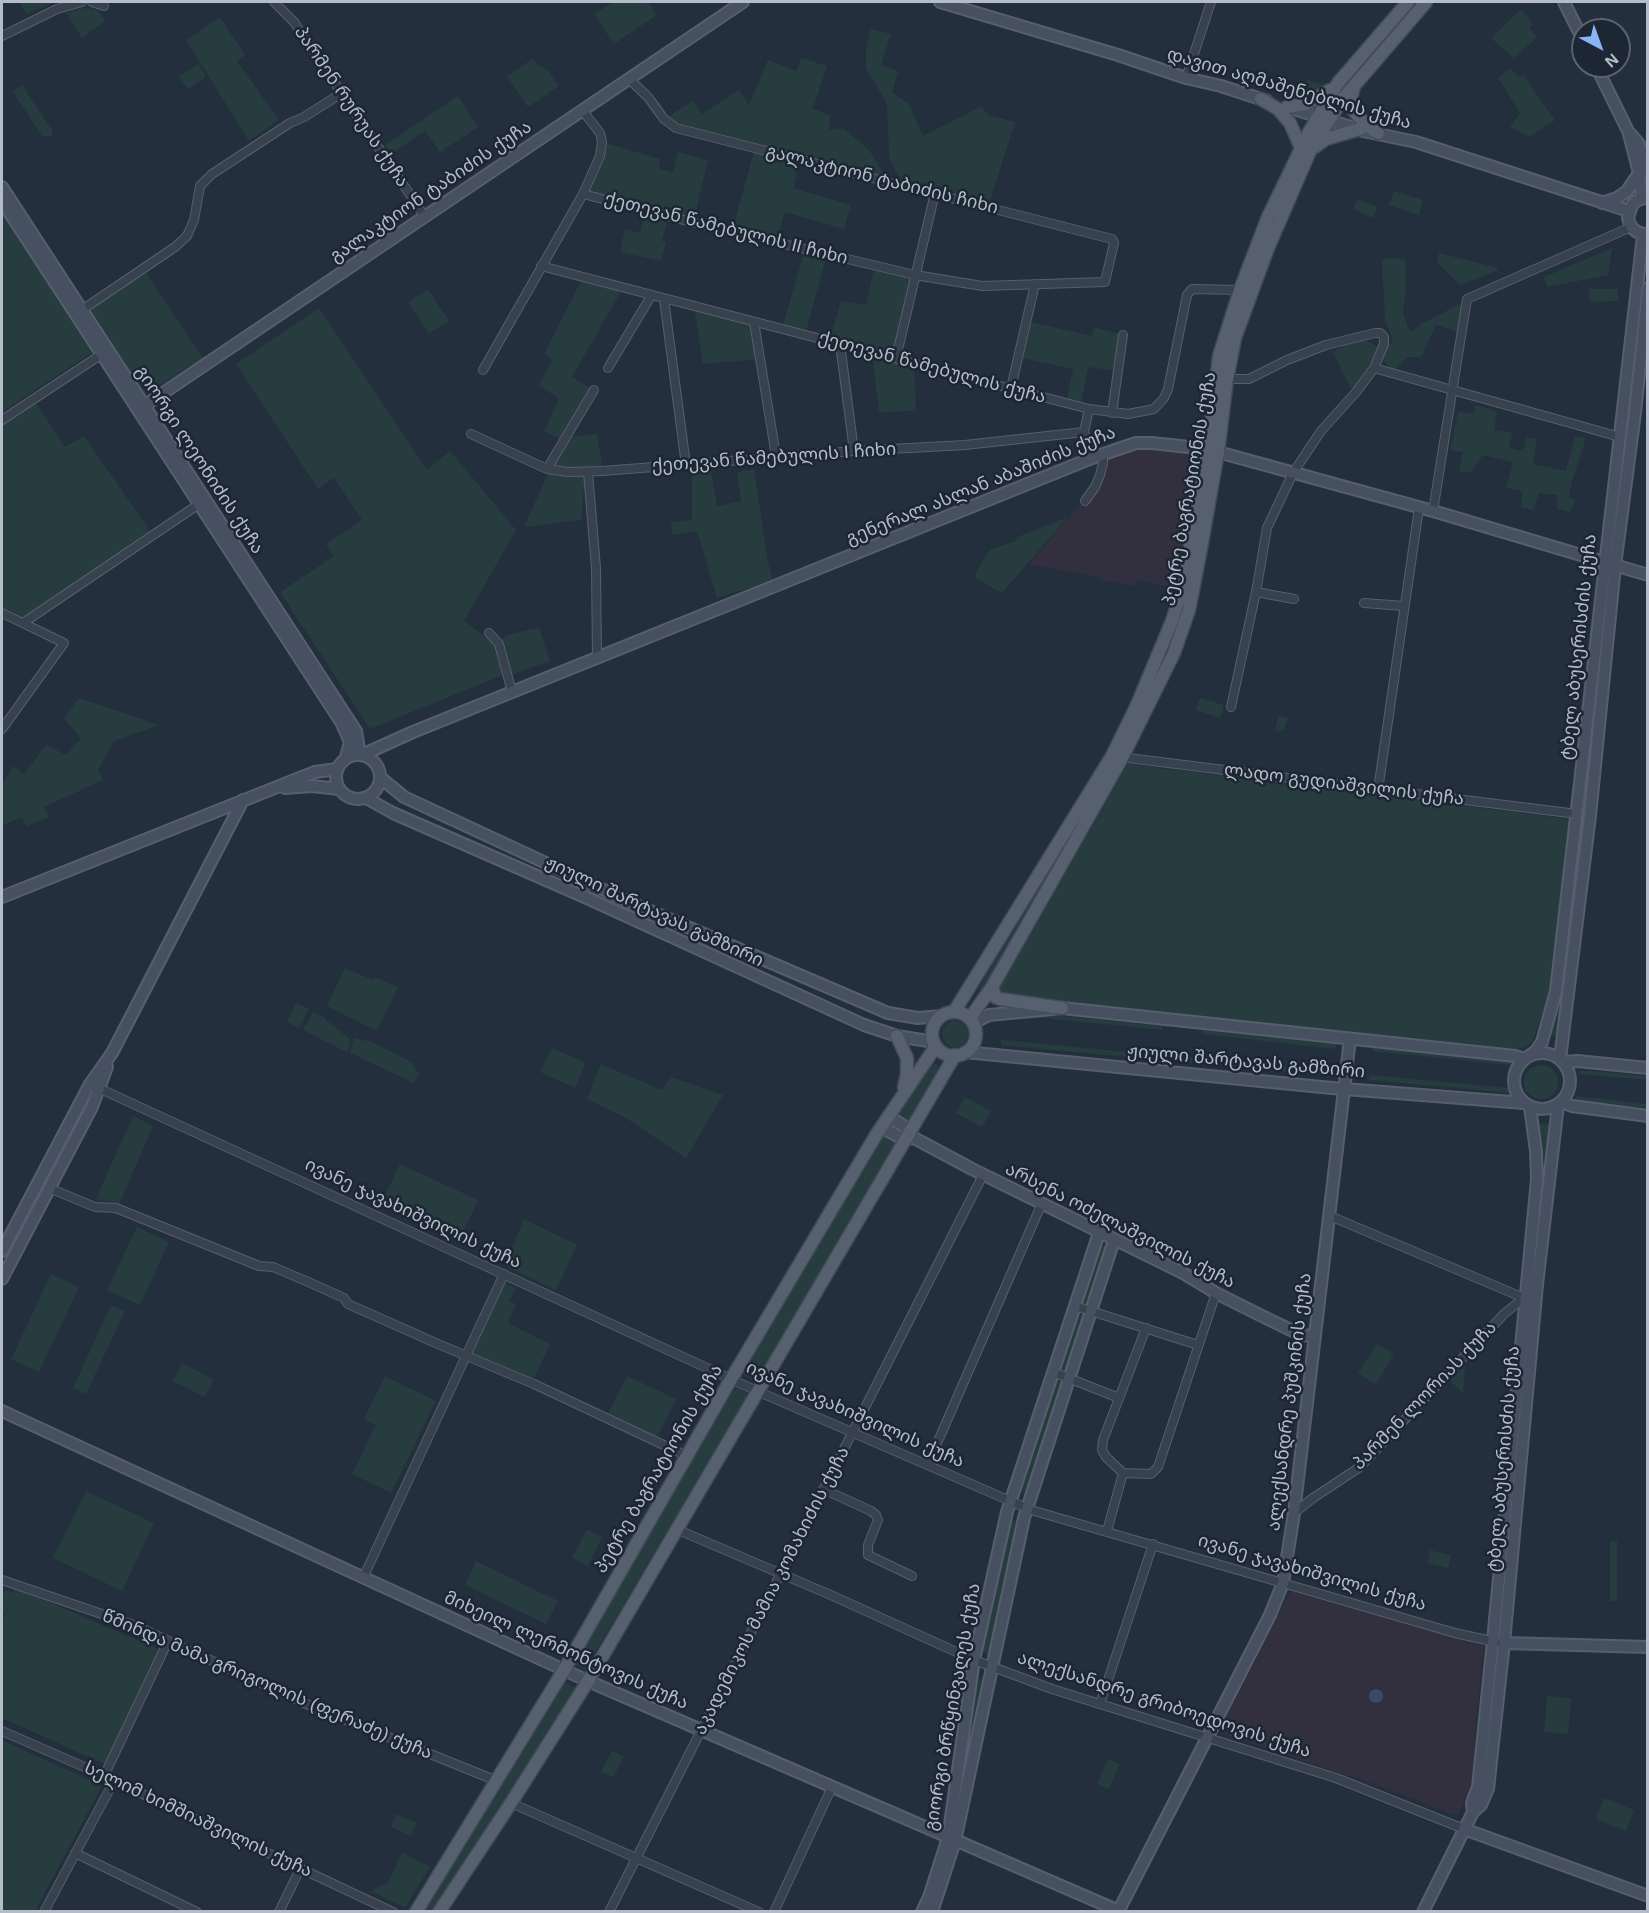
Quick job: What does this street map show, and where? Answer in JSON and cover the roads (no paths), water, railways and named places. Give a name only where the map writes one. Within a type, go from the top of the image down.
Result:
[{"type":"main road","name":"პეტრე ბაგრატიონის ქუჩა","points":[[1213,450],[1219,356],[1239,290],[1268,217],[1323,118],[1338,83],[1408,2]]},
{"type":"main road","name":"პეტრე ბაგრატიონის ქუჩა","points":[[1323,118],[1426,2]]},
{"type":"main road","points":[[1356,82],[1350,101],[1353,110],[1366,125],[1378,133]]},
{"type":"main road","points":[[1287,106],[1298,106],[1314,101],[1338,83]]},
{"type":"main road","points":[[1262,99],[1278,110],[1290,123],[1305,150],[1326,139],[1360,129]]},
{"type":"main road","name":"პეტრე ბაგრატიონის ქუჩა","points":[[972,1021],[1117,757],[1172,621],[1184,583],[1240,320],[1305,150]]},
{"type":"main road","name":"პეტრე ბაგრატიონის ქუჩა","points":[[954,1012],[1117,757]]},
{"type":"main road","points":[[992,987],[995,997],[1000,999],[1062,1008]]},
{"type":"main road","points":[[439,1911],[588,1681],[757,1391],[910,1136],[960,1054],[971,1047],[975,1040],[976,1031],[972,1021],[960,1012],[941,1016],[933,1028],[935,1044],[942,1052],[960,1054]]},
{"type":"main road","points":[[897,1036],[907,1059],[907,1074],[898,1101]]},
{"type":"main road","name":"პეტრე ბაგრატიონის ქუჩა","points":[[416,1911],[564,1670],[731,1379],[881,1127],[935,1044]]},
{"type":"street","points":[[2,36],[57,9],[82,2]]},
{"type":"street","points":[[92,2],[104,6]]},
{"type":"street","name":"პარმენ რურუას ქუჩა","points":[[274,2],[294,22],[425,217]]},
{"type":"street","name":"გალაკტიონ ტაბიძის ქუჩა","points":[[141,408],[742,2]]},
{"type":"street","name":"დავით აღმაშენებლის ქუჩა","points":[[939,2],[1118,55],[1186,78],[1221,86],[1360,129],[1466,158],[1629,211]]},
{"type":"street","points":[[1186,78],[1211,2]]},
{"type":"street","points":[[1564,2],[1572,18]]},
{"type":"street","points":[[1602,78],[1628,131],[1643,173],[1645,197],[1636,201],[1629,211],[1628,218],[1631,227],[1645,235]]},
{"type":"street","name":"გალაკტიონ ტაბიძის ჩიხი","points":[[629,79],[648,97],[664,119],[676,128],[1112,239],[1114,243],[1105,282]]},
{"type":"street","points":[[79,312],[175,247],[187,236],[194,220],[200,186],[212,174],[290,123],[342,93]]},
{"type":"street","points":[[582,110],[600,133],[602,142],[600,156],[583,194]]},
{"type":"street","points":[[1602,203],[1617,198],[1627,191],[1643,173]]},
{"type":"street","name":"გიორგი ლეონიძის ქუჩა","points":[[2,186],[141,408],[356,731],[362,755]]},
{"type":"street","points":[[896,358],[935,193]]},
{"type":"street","name":"ქეთევან წამებულის II ჩიხი","points":[[483,370],[583,194],[915,275],[982,286],[1105,282]]},
{"type":"street","name":"გიორგი ლეონიძის ქუჩა","points":[[2,201],[79,312],[102,354],[141,408],[199,504],[341,722],[350,742],[346,758]]},
{"type":"street","points":[[1433,511],[1467,299],[1631,227]]},
{"type":"street","name":"ტბელ აბუსერისძის ქუჩა","points":[[1562,1060],[1590,816],[1620,437],[1645,235]]},
{"type":"street","name":"ქეთევან წამებულის ქუჩა","points":[[541,266],[1089,410],[1128,414],[1154,409],[1164,398],[1168,389],[1187,294],[1192,289],[1239,290]]},
{"type":"street","points":[[1011,388],[1035,284]]},
{"type":"street","name":"ტბელ აბუსერისძის ქუჩა","points":[[1527,1057],[1542,1042],[1556,991],[1610,565],[1634,418],[1647,288]]},
{"type":"street","points":[[608,368],[651,296]]},
{"type":"street","points":[[664,299],[686,465]]},
{"type":"street","points":[[754,322],[776,456]]},
{"type":"street","points":[[1227,379],[1249,379],[1287,360],[1326,345],[1380,333],[1384,337],[1384,344],[1374,368],[1321,431],[1293,474],[1267,528],[1232,707]]},
{"type":"street","points":[[1112,413],[1123,335]]},
{"type":"street","points":[[840,344],[854,451]]},
{"type":"street","points":[[2,420],[102,354]]},
{"type":"street","points":[[1374,368],[1620,437]]},
{"type":"street","points":[[547,469],[594,390]]},
{"type":"street","points":[[1084,501],[1095,487],[1103,463],[1084,432],[1089,410]]},
{"type":"street","name":"ქეთევან წამებულის I ჩიხი","points":[[471,434],[547,469],[588,472],[776,456],[965,446],[1084,432]]},
{"type":"street","name":"გენერალ ასლან აბაშიძის ქუჩა","points":[[362,755],[512,692],[1098,456],[1136,443],[1152,442],[1213,450],[1433,511],[1647,575]]},
{"type":"street","points":[[588,472],[595,557],[597,658]]},
{"type":"street","points":[[23,623],[199,504]]},
{"type":"street","points":[[1378,790],[1419,508]]},
{"type":"street","points":[[1256,592],[1294,599]]},
{"type":"street","points":[[1364,603],[1404,606]]},
{"type":"street","points":[[2,613],[64,643],[2,729]]},
{"type":"street","points":[[489,633],[499,644],[512,692]]},
{"type":"street","name":"გენერალ ასლან აბაშიძის ქუჩა","points":[[377,764],[377,756],[413,732]]},
{"type":"street","points":[[2,897],[315,772],[337,768],[346,758],[368,756],[377,764],[381,778],[379,786],[373,794],[366,798],[350,798],[339,789],[336,782],[337,768]]},
{"type":"street","name":"ლადო გუდიაშვილის ქუჩა","points":[[1117,757],[1577,814]]},
{"type":"street","name":"ჟიული შარტავას გამზირი","points":[[381,778],[404,797],[634,904],[888,1013],[918,1018],[941,1016]]},
{"type":"street","points":[[267,791],[312,786],[339,789]]},
{"type":"street","name":"ჟიული შარტავას გამზირი","points":[[366,798],[393,813],[587,898],[864,1026],[935,1044]]},
{"type":"street","points":[[2,1251],[95,1086],[243,800]]},
{"type":"street","name":"ჟიული შარტავას გამზირი","points":[[972,1021],[989,1015],[1062,1008],[1527,1057]]},
{"type":"street","name":"ალექსანდრე პუშკინის ქუჩა","points":[[1119,1911],[1208,1739],[1283,1583],[1294,1513],[1350,1039]]},
{"type":"street","points":[[1562,1060],[1571,1077],[1568,1094],[1560,1104],[1549,1109],[1540,1110],[1527,1105],[1518,1096],[1514,1086],[1514,1076],[1518,1067],[1527,1057],[1540,1053],[1551,1054],[1562,1060],[1647,1068]]},
{"type":"street","name":"ჟიული შარტავას გამზირი","points":[[960,1054],[1527,1105]]},
{"type":"street","points":[[2,1279],[92,1107],[95,1086]]},
{"type":"street","name":"ივანე ჯავახიშვილის ქუჩა","points":[[95,1086],[757,1391],[928,1464],[1010,1502],[1455,1633],[1498,1642],[1647,1647]]},
{"type":"street","points":[[1560,1104],[1647,1116]]},
{"type":"street","name":"ტბელ აბუსერისძის ქუჩა","points":[[1498,1642],[1537,1284],[1560,1104]]},
{"type":"street","name":"ტბელ აბუსერისძის ქუჩა","points":[[1423,1911],[1473,1812],[1480,1806],[1488,1789],[1524,1298],[1537,1179],[1536,1144],[1527,1105]]},
{"type":"street","points":[[888,1116],[910,1136]]},
{"type":"street","points":[[881,1127],[910,1136]]},
{"type":"street","name":"არსენა ოძელაშვილის ქუჩა","points":[[910,1136],[983,1175],[1184,1273],[1215,1293],[1301,1335],[1314,1336]]},
{"type":"street","name":"აკადემიკოს მამია კომახიძის ქუჩა","points":[[609,1911],[983,1175]]},
{"type":"street","points":[[49,1188],[95,1207],[116,1208],[259,1266],[273,1267],[344,1298],[348,1304],[534,1384],[687,1456]]},
{"type":"street","points":[[928,1464],[1042,1203]]},
{"type":"street","points":[[1330,1216],[1524,1298]]},
{"type":"street","name":"გიორგი ბრწყინვალეს ქუჩა","points":[[922,1911],[951,1839],[974,1660],[1010,1502],[1099,1233]]},
{"type":"street","name":"გიორგი ბრწყინვალეს ქუჩა","points":[[932,1911],[993,1667],[1008,1586],[1027,1508],[1114,1240]]},
{"type":"street","points":[[363,1578],[504,1274]]},
{"type":"street","name":"პარმენ ლორიას ქუჩა","points":[[1294,1513],[1360,1467],[1503,1314],[1524,1298],[1537,1284]]},
{"type":"street","points":[[1146,1328],[1103,1440],[1102,1450],[1106,1457],[1123,1473],[1151,1474],[1158,1467],[1215,1293]]},
{"type":"street","points":[[1075,1306],[1198,1345]]},
{"type":"street","points":[[1053,1372],[1119,1398]]},
{"type":"street","name":"მიხეილ ლერმონტოვის ქუჩა","points":[[2,1411],[588,1681],[1119,1911]]},
{"type":"street","points":[[1107,1531],[1123,1473]]},
{"type":"street","points":[[823,1489],[872,1511],[878,1520],[868,1545],[868,1555],[912,1576]]},
{"type":"street","name":"ალექსანდრე გრიბოედოვის ქუჩა","points":[[676,1529],[781,1573],[974,1660],[1052,1689],[1336,1778],[1464,1829],[1647,1896]]},
{"type":"street","points":[[1100,1704],[1153,1544]]},
{"type":"street","name":"წმინდა მამა გრიგოლის (ფერაძე) ქუჩა","points":[[2,1580],[134,1625],[310,1706],[497,1781]]},
{"type":"street","points":[[104,1776],[168,1641]]},
{"type":"street","name":"სელიმ ხიმშიაშვილის ქუჩა","points":[[2,1731],[393,1911]]},
{"type":"street","points":[[44,1911],[114,1781]]},
{"type":"street","points":[[774,1911],[832,1786]]},
{"type":"street","points":[[511,1803],[759,1911]]},
{"type":"street","points":[[75,1854],[197,1911]]},
{"type":"street","points":[[279,1911],[300,1869]]},
{"type":"water","points":[[1373,1689],[1379,1689],[1383,1696],[1379,1703],[1373,1703],[1369,1699],[1369,1693]]}]
